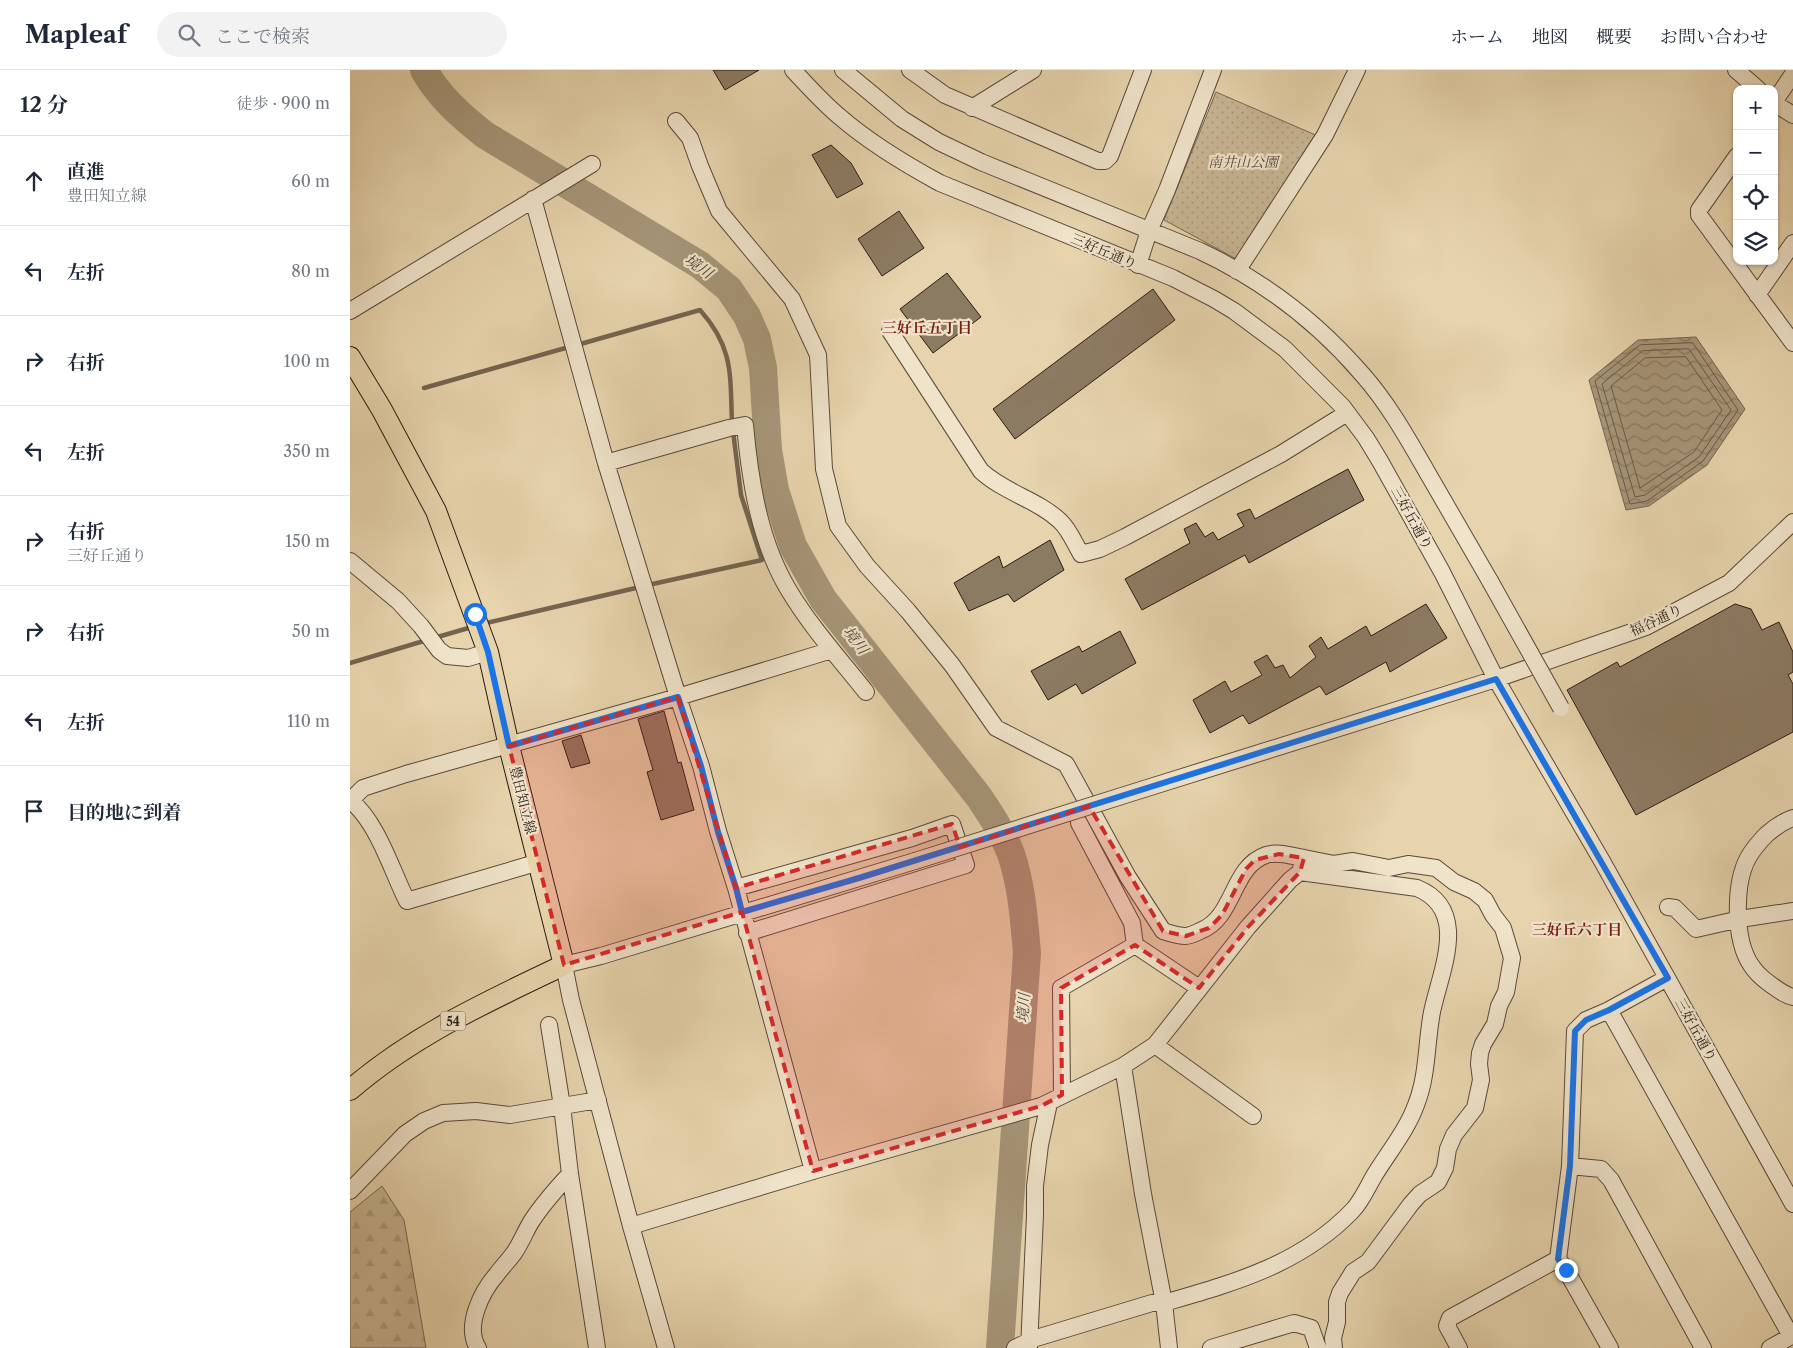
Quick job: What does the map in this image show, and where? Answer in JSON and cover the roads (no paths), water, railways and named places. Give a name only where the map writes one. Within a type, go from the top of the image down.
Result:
[{"type":"main road","name":"豊田知立線","points":[[350,357],[382,410],[436,511],[488,652],[509,746],[564,965]]},
{"type":"main road","name":"54","points":[[350,1090],[394,1055],[477,1008],[564,965]]},
{"type":"street","name":"三好丘通り","points":[[793,70],[814,94],[840,118],[912,168],[940,183],[1193,288],[1234,311],[1285,349],[1347,413],[1366,438],[1380,462],[1442,572],[1496,679],[1668,978],[1793,1204]]},
{"type":"street","points":[[843,70],[902,119],[939,142],[981,162],[1225,262],[1293,308],[1336,346],[1364,375],[1408,439],[1490,581],[1560,708]]},
{"type":"street","points":[[972,108],[1033,70]]},
{"type":"street","points":[[917,72],[944,95],[1098,161],[1105,161],[1110,156],[1143,70]]},
{"type":"street","points":[[1138,265],[1149,231],[1167,190],[1213,70]]},
{"type":"street","points":[[1237,271],[1325,134],[1357,70]]},
{"type":"street","points":[[1736,70],[1753,85]]},
{"type":"street","points":[[1778,96],[1793,74]]},
{"type":"street","points":[[1778,105],[1793,115]]},
{"type":"street","points":[[676,121],[690,138],[719,211],[792,300],[818,355],[824,469],[838,526],[868,566],[952,665],[996,728],[1066,764],[1128,877],[1163,931],[1186,936],[1210,928],[1222,915],[1246,868],[1255,860],[1267,854],[1279,854],[1302,865],[1417,888],[1432,896],[1444,912],[1449,935],[1448,950],[1432,1012],[1423,1086],[1416,1107],[1404,1129],[1354,1210],[1334,1228],[1301,1252],[1252,1276],[1164,1303],[1152,1303],[1022,1346],[1035,1215],[1035,1186],[1040,1145],[1051,1101],[1061,988],[1135,945]]},
{"type":"street","points":[[1733,162],[1699,210],[1699,215],[1793,343]]},
{"type":"street","points":[[350,311],[589,166]]},
{"type":"street","points":[[538,196],[606,463],[701,766],[813,1171]]},
{"type":"street","points":[[1757,296],[1793,243]]},
{"type":"street","points":[[890,331],[981,471],[993,482],[1045,510],[1062,522],[1081,554],[1100,549],[1125,537],[1280,454],[1347,413]]},
{"type":"street","points":[[606,463],[745,424],[752,486],[768,544],[788,587],[809,621],[866,692]]},
{"type":"street","name":"福谷通り","points":[[564,965],[601,956],[915,861],[1496,679],[1646,627],[1729,583],[1793,522]]},
{"type":"street","points":[[350,561],[398,601],[421,626],[439,650],[447,656],[468,658],[488,652]]},
{"type":"street","points":[[539,862],[407,901],[394,877],[383,849],[363,813],[351,800],[363,788],[406,774],[678,697],[832,650]]},
{"type":"street","points":[[1793,818],[1773,829],[1761,840],[1748,857],[1741,875],[1738,897],[1743,947],[1750,965],[1764,980],[1776,989],[1793,997]]},
{"type":"street","points":[[1079,823],[1132,924],[1135,945],[1199,988]]},
{"type":"street","points":[[736,888],[912,838],[952,824],[966,865],[748,933]]},
{"type":"street","points":[[631,1226],[813,1171],[993,1120],[1051,1101],[1124,1066],[1155,1045],[1248,927],[1302,865],[1334,864],[1353,861],[1389,868],[1408,864],[1436,868],[1454,882],[1474,890],[1486,900],[1493,915],[1503,928],[1512,958],[1506,992],[1499,1006],[1495,1024],[1480,1053],[1481,1080],[1475,1108],[1454,1135],[1448,1149],[1445,1168],[1438,1182],[1420,1194],[1411,1204],[1368,1262],[1353,1272],[1340,1293],[1337,1302],[1338,1322],[1333,1338],[1334,1348]]},
{"type":"street","points":[[1668,907],[1675,908],[1696,929],[1740,918],[1793,911]]},
{"type":"street","points":[[564,965],[571,1000],[631,1226],[666,1348]]},
{"type":"street","points":[[1610,1348],[1558,1259],[1570,1166],[1575,1031],[1586,1020],[1609,1010],[1668,978]]},
{"type":"street","points":[[1609,1010],[1792,1336],[1770,1348]]},
{"type":"street","points":[[549,1025],[596,1348]]},
{"type":"street","points":[[1155,1045],[1253,1116]]},
{"type":"street","points":[[1124,1066],[1143,1194],[1164,1303],[1170,1348]]},
{"type":"street","points":[[350,1191],[398,1140],[424,1121],[443,1114],[464,1111],[510,1115],[598,1100]]},
{"type":"street","points":[[1570,1166],[1600,1169],[1611,1180],[1703,1348]]},
{"type":"street","points":[[478,1348],[475,1344],[473,1327],[475,1312],[495,1275],[514,1254],[532,1221],[570,1174]]},
{"type":"street","points":[[1459,1348],[1447,1326],[1450,1318],[1558,1259]]},
{"type":"street","points":[[1211,1348],[1294,1323],[1311,1328],[1318,1348]]},
{"type":"water","points":[[1696,337],[1745,409],[1707,465],[1649,506],[1626,510],[1589,380],[1638,340]]},
{"type":"waterway","name":"境川","points":[[424,70],[436,89],[451,106],[485,135],[700,265],[729,289],[747,316],[757,339],[763,368],[768,450],[775,490],[793,546],[823,599],[979,797],[1008,846],[1015,866],[1020,891],[1027,953],[1000,1348]]},
{"type":"waterway","points":[[577,345],[700,310],[711,324],[725,350],[730,376],[732,423]]},
{"type":"waterway","points":[[424,388],[569,347]]},
{"type":"waterway","points":[[648,585],[762,560],[741,495],[733,431]]},
{"type":"waterway","points":[[482,624],[640,587]]},
{"type":"waterway","points":[[434,638],[472,627]]},
{"type":"waterway","points":[[350,663],[427,640]]},
{"type":"district","name":"三好丘五丁目","points":[[927,327]]},
{"type":"district","name":"三好丘六丁目","points":[[1577,929]]},
{"type":"park label","name":"南井山公園","points":[[1243,162]]}]
